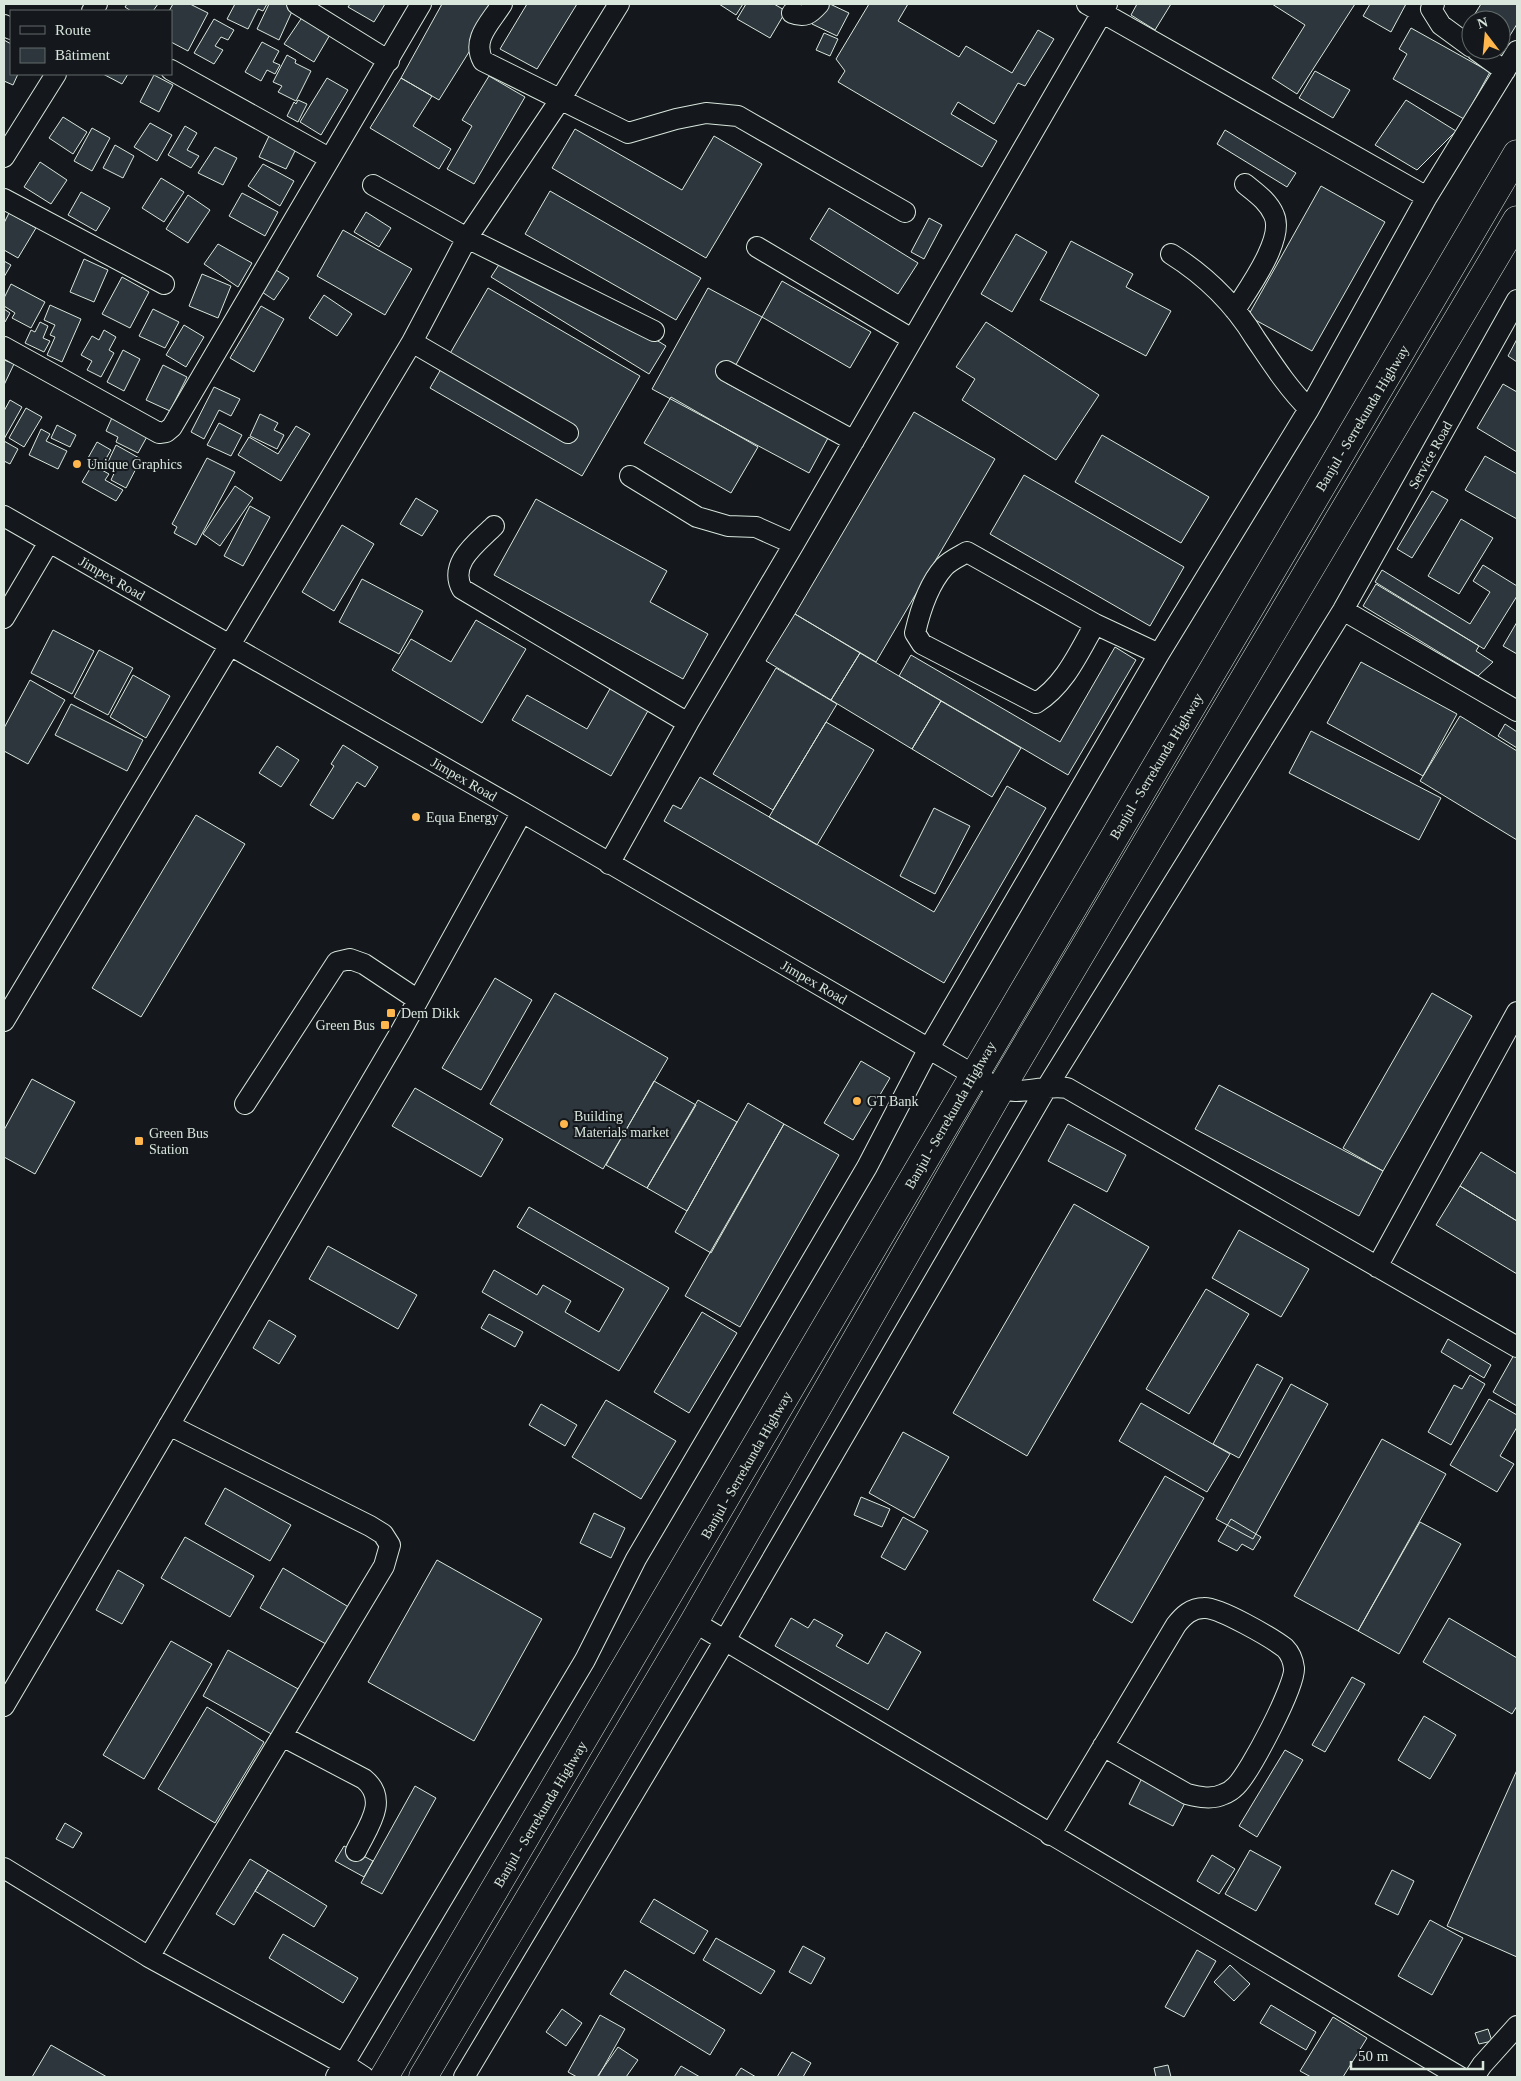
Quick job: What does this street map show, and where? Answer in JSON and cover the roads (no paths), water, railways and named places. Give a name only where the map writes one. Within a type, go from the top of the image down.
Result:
[{"type":"highway","name":"Banjul - Serrekunda Highway","points":[[384,2077],[1517,154]]},
{"type":"highway","points":[[423,2077],[694,1622],[1001,1088],[1517,220]]},
{"type":"street","points":[[297,4],[389,61]]},
{"type":"street","points":[[4,347],[159,433],[166,432],[172,427],[421,4]]},
{"type":"street","points":[[502,4],[478,40],[478,52],[483,61],[628,134],[676,119],[706,113],[738,116],[905,212]]},
{"type":"street","points":[[4,1021],[412,342],[467,238],[560,100],[619,4]]},
{"type":"street","points":[[792,13],[801,16],[810,14],[819,4]]},
{"type":"street","points":[[1434,4],[1431,9],[1440,26],[1461,40]]},
{"type":"street","points":[[609,864],[688,723],[854,441],[1098,7],[1427,197]]},
{"type":"street","points":[[340,2071],[585,1660],[636,1559],[867,1167],[929,1048],[1159,654],[1309,408],[1427,197],[1517,51]]},
{"type":"street","points":[[1490,60],[1505,70]]},
{"type":"street","points":[[172,71],[329,158]]},
{"type":"street","points":[[4,154],[55,75]]},
{"type":"street","points":[[1236,310],[1262,266],[1277,227],[1275,216],[1270,206],[1245,184]]},
{"type":"street","points":[[373,185],[467,238],[654,331]]},
{"type":"street","points":[[4,199],[164,284]]},
{"type":"street","points":[[757,247],[912,339]]},
{"type":"street","points":[[1171,254],[1206,278],[1236,310],[1276,371],[1294,394],[1309,408]]},
{"type":"street","name":"Service Road","points":[[464,2077],[724,1642],[1047,1087],[1343,610],[1517,300]]},
{"type":"street","points":[[412,342],[568,433]]},
{"type":"street","points":[[726,371],[854,441]]},
{"type":"street","points":[[630,476],[697,517],[728,526],[756,527],[794,544]]},
{"type":"street","name":"Jimpex Road","points":[[4,516],[522,812],[974,1075],[1001,1088]]},
{"type":"street","points":[[494,526],[468,552],[458,569],[458,580],[462,589],[688,723]]},
{"type":"street","points":[[4,618],[49,542]]},
{"type":"street","points":[[1095,624],[1064,676],[1049,695],[1036,703],[922,644],[915,633],[930,589],[944,566],[967,552],[1095,624],[1159,654]]},
{"type":"street","points":[[1343,610],[1517,711]]},
{"type":"street","points":[[4,1706],[418,1000],[522,812]]},
{"type":"street","points":[[245,1104],[337,962],[350,959],[364,964],[418,1000]]},
{"type":"street","points":[[1377,1267],[1517,1012]]},
{"type":"street","points":[[1001,1088],[1015,1091],[1056,1086],[1067,1088],[1517,1347]]},
{"type":"street","points":[[150,1957],[384,1566],[390,1551],[388,1540],[370,1526],[169,1425]]},
{"type":"street","points":[[1050,1835],[1103,1746],[1176,1625],[1190,1611],[1204,1608],[1221,1612],[1269,1638],[1285,1648],[1291,1655],[1294,1679],[1273,1723],[1251,1765],[1236,1786],[1224,1794],[1200,1798],[1187,1794],[1103,1746]]},
{"type":"street","points":[[694,1622],[724,1642],[1460,2077]]},
{"type":"street","points":[[282,1736],[364,1779],[373,1787],[377,1794],[376,1807],[356,1851]]},
{"type":"street","points":[[4,1868],[340,2071],[364,2077]]},
{"type":"street","points":[[1474,2077],[1482,2065],[1517,2026]]},
{"type":"place","name":"Unique Graphics","points":[[77,464]]},
{"type":"place","name":"Equa Energy","points":[[416,817]]},
{"type":"place","name":"Dem Dikk","points":[[391,1013]]},
{"type":"place","name":"Green Bus","points":[[385,1025]]},
{"type":"place","name":"GT Bank","points":[[857,1101]]},
{"type":"place","name":"Building Materials market","points":[[564,1124]]},
{"type":"place","name":"Green Bus Station","points":[[139,1141]]}]
